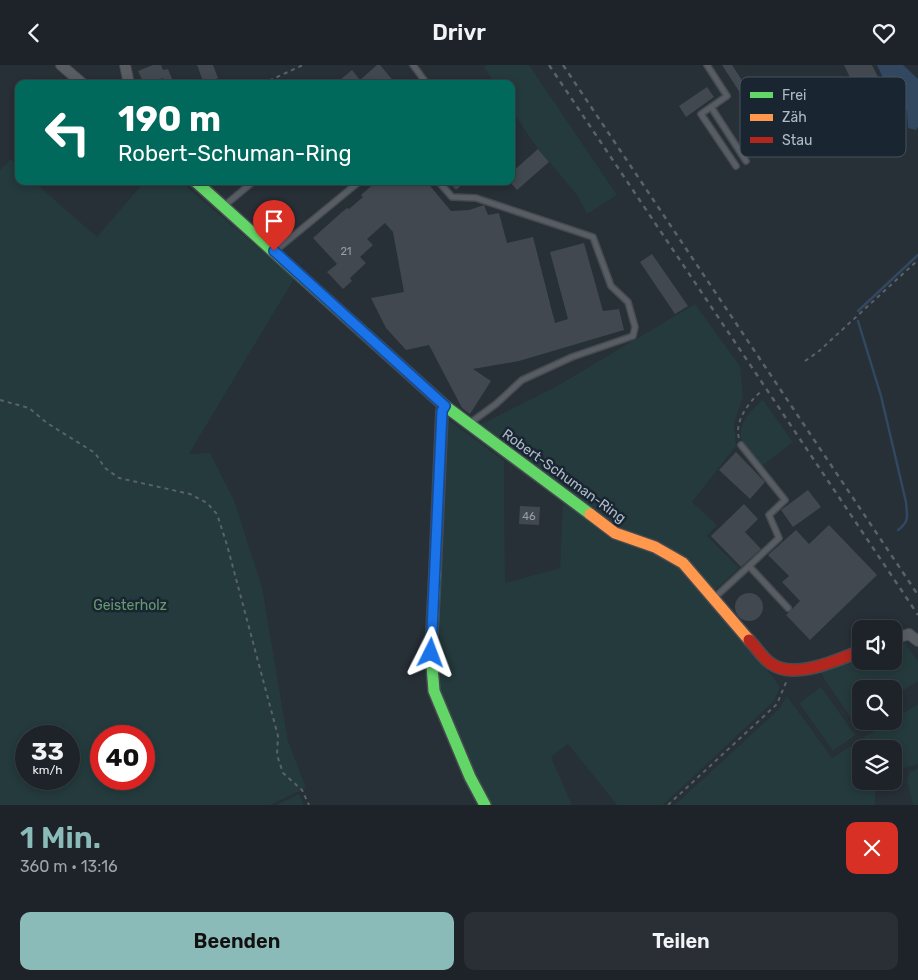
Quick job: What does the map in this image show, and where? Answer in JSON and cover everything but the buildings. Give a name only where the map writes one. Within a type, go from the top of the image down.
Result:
[{"type":"street","points":[[61,65],[79,80]]},
{"type":"street","points":[[125,65],[128,80]]},
{"type":"street","name":"Robert-Schuman-Ring","points":[[199,185],[445,406],[615,533],[655,547],[683,563],[770,664],[791,671]]},
{"type":"street","points":[[445,406],[442,411],[431,653],[434,691],[470,777],[485,805]]},
{"type":"street","points":[[902,636],[909,634],[918,641]]},
{"type":"street","points":[[791,671],[813,668],[852,654]]},
{"type":"lane","points":[[413,65],[425,80]]},
{"type":"lane","points":[[707,65],[727,97],[702,114],[736,166]]},
{"type":"lane","points":[[711,107],[740,152]]},
{"type":"lane","points":[[743,157],[746,161]]},
{"type":"lane","points":[[223,206],[249,185]]},
{"type":"lane","points":[[274,251],[355,185]]},
{"type":"lane","points":[[442,185],[452,197],[476,197],[593,237],[611,286],[628,303],[635,327],[633,336],[572,357],[522,380],[496,404],[468,424]]},
{"type":"lane","points":[[713,599],[780,538],[769,515],[785,500],[741,445]]},
{"type":"lane","points":[[750,566],[788,608]]},
{"type":"path","points":[[271,80],[303,65]]},
{"type":"path","points":[[805,361],[818,352],[918,260]]},
{"type":"path","points":[[741,445],[738,433],[741,418],[756,396],[762,391]]},
{"type":"path","points":[[0,400],[29,407],[47,423],[95,453],[105,468],[119,478],[190,493],[207,503],[217,514],[278,736],[277,755],[283,773],[302,790],[309,805]]},
{"type":"path","points":[[668,805],[777,704],[791,671]]},
{"type":"green space","points":[[487,65],[529,65],[617,195],[587,214],[577,195],[533,142],[515,115],[515,80],[492,80],[484,67]]},
{"type":"green space","name":"Geisterholz","points":[[11,159],[15,164],[15,185],[38,185],[97,237],[142,185],[185,185],[294,279],[189,454],[210,453],[234,500],[262,587],[288,741],[306,788],[270,805],[0,805],[0,170]]},
{"type":"green space","points":[[695,304],[740,366],[743,397],[734,423],[736,446],[692,502],[717,525],[707,536],[739,568],[714,591],[616,529],[478,426],[557,386]]},
{"type":"green space","points":[[763,400],[793,442],[761,467],[745,449],[741,430],[745,418]]},
{"type":"green space","points":[[445,417],[504,461],[505,583],[560,568],[563,504],[679,566],[761,661],[780,687],[774,701],[663,805],[617,805],[568,744],[551,757],[572,805],[491,805],[474,773],[440,690],[439,601]]},
{"type":"green space","points":[[905,643],[918,662],[918,681],[902,691],[902,680],[852,680],[852,719],[824,679],[821,671],[852,660],[852,670],[902,670],[902,644]]},
{"type":"green space","points":[[821,687],[855,735],[833,751],[799,703]]},
{"type":"green space","points":[[787,696],[832,758],[852,745],[852,790],[875,790],[875,805],[675,805],[779,709]]},
{"type":"green space","points":[[918,704],[918,764],[902,769],[902,740],[860,740],[876,730],[902,730],[902,714]]},
{"type":"green space","points":[[918,768],[918,805],[913,805],[907,781],[909,773]]},
{"type":"green space","points":[[299,794],[304,805],[276,805]]},
{"type":"water","points":[[877,65],[903,65],[918,79],[918,127],[916,130],[908,128],[906,77],[883,77]]},
{"type":"waterway","points":[[858,311],[918,255]]},
{"type":"waterway","points":[[858,321],[881,396],[906,502],[906,521],[898,530]]},
{"type":"railway","points":[[549,65],[918,615]]},
{"type":"railway","points":[[563,65],[918,595]]},
{"type":"traffic: fast","points":[[199,185],[445,406],[590,514]]},
{"type":"traffic: fast","points":[[435,572],[431,653],[434,691],[470,777],[485,805]]},
{"type":"traffic: slow","points":[[590,514],[615,533],[655,547],[683,563],[749,640]]},
{"type":"traffic: jam","points":[[435,572],[442,411],[445,406]]},
{"type":"traffic: jam","points":[[749,640],[770,663],[780,668],[791,670],[815,667],[852,654]]},
{"type":"route","points":[[274,251],[445,406],[442,411],[431,653]]}]
